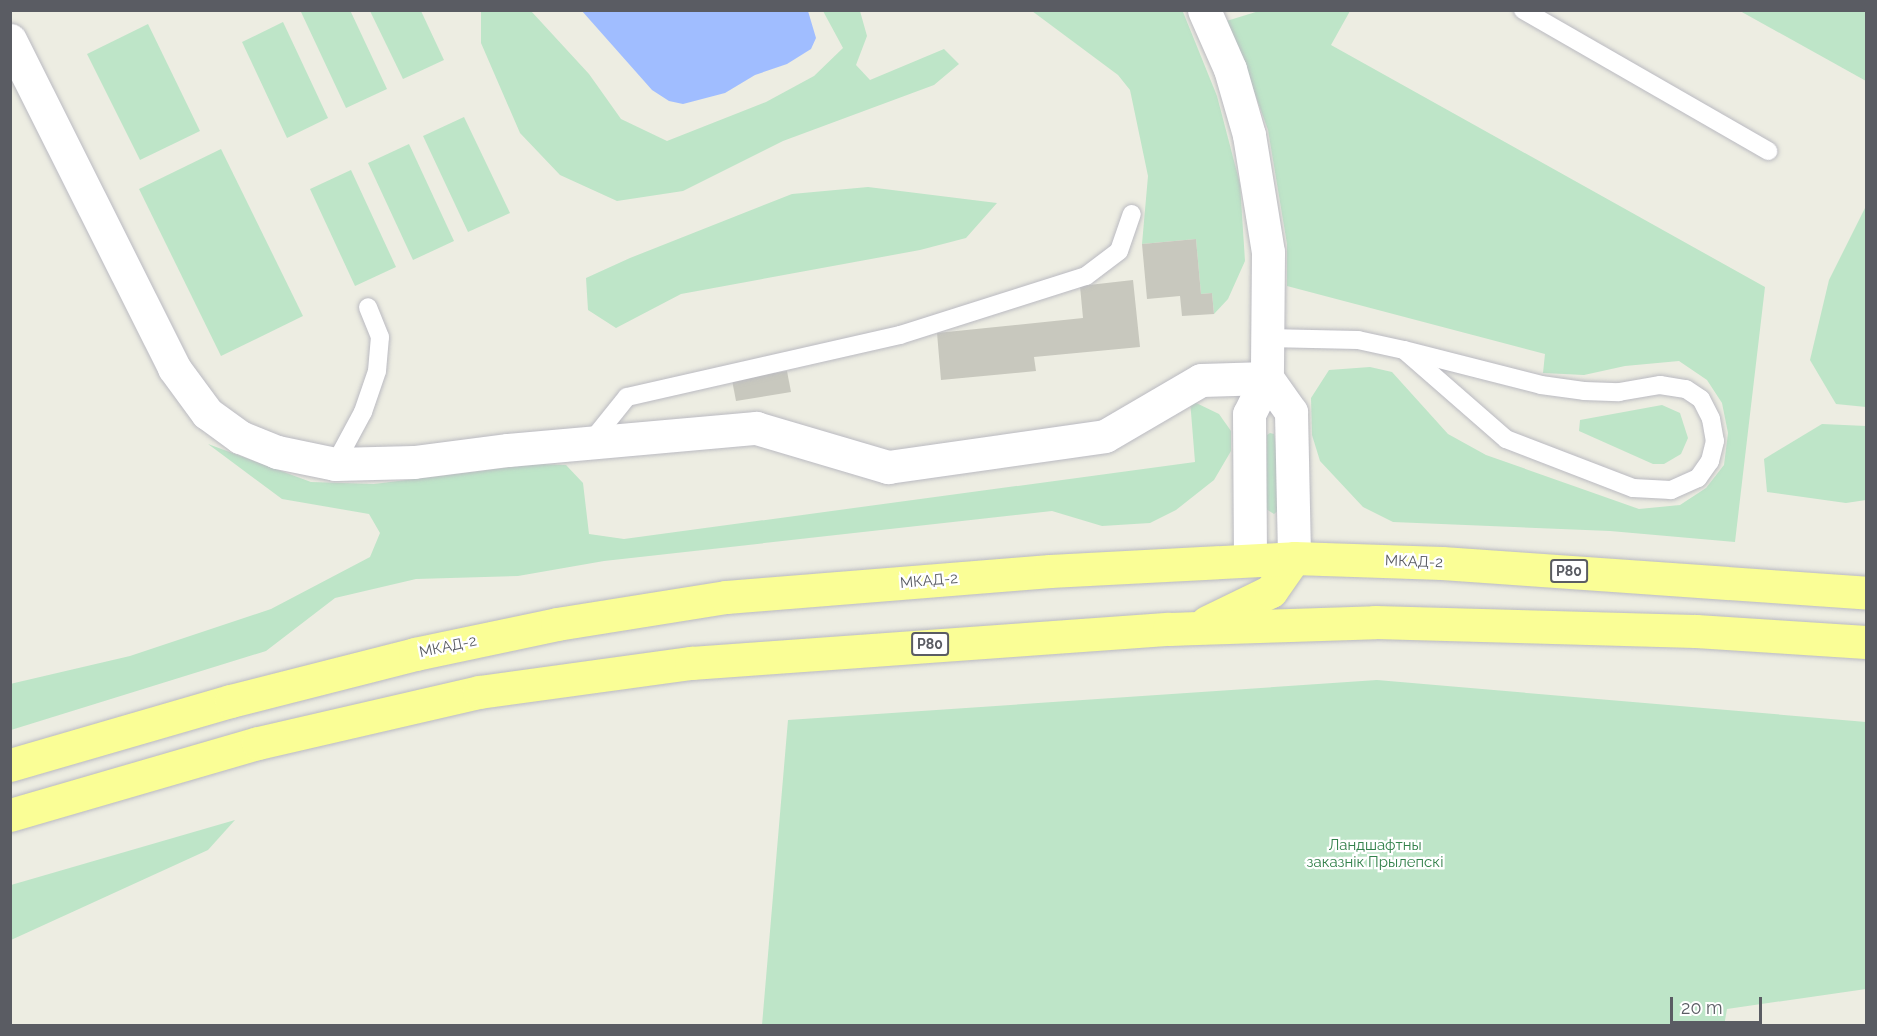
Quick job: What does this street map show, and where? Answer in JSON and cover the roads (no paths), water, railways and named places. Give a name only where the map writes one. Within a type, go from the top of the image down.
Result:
[{"type":"highway","name":"МКАД-2","points":[[10,765],[403,657],[557,624],[726,597],[1250,559],[1294,558],[1453,564],[1866,593]]},
{"type":"highway","points":[[1197,627],[1271,591],[1294,558]]},
{"type":"highway","points":[[1250,559],[1271,591],[1339,623]]},
{"type":"highway","name":"Р80","points":[[10,815],[258,743],[479,692],[691,663],[1197,627],[1339,623],[1516,624],[1866,642]]},
{"type":"street","points":[[1204,10],[1230,69],[1249,135],[1268,252],[1267,378],[1249,414],[1250,559]]},
{"type":"street","points":[[10,40],[174,368],[207,413],[240,437],[277,452],[335,464],[414,462],[756,428],[888,467],[1105,436],[1201,380],[1267,378]]},
{"type":"street","points":[[1267,378],[1291,412],[1294,558]]},
{"type":"lane","points":[[1523,10],[1768,151]]},
{"type":"lane","points":[[590,443],[627,397],[900,335],[1086,276],[1119,252],[1132,214]]},
{"type":"lane","points":[[335,464],[363,412],[377,371],[380,337],[368,307]]},
{"type":"lane","points":[[1267,338],[1358,340],[1404,350],[1541,385],[1608,392],[1660,386],[1686,389],[1701,399],[1711,419],[1715,441],[1710,461],[1698,478],[1671,490],[1633,488],[1506,439],[1404,350]]},
{"type":"water","points":[[582,11],[808,11],[816,38],[811,49],[787,64],[755,75],[725,93],[683,104],[669,101],[652,90]]},
{"type":"park label","name":"Ландшафтны заказнік Прылепскі","points":[[1375,854]]}]
